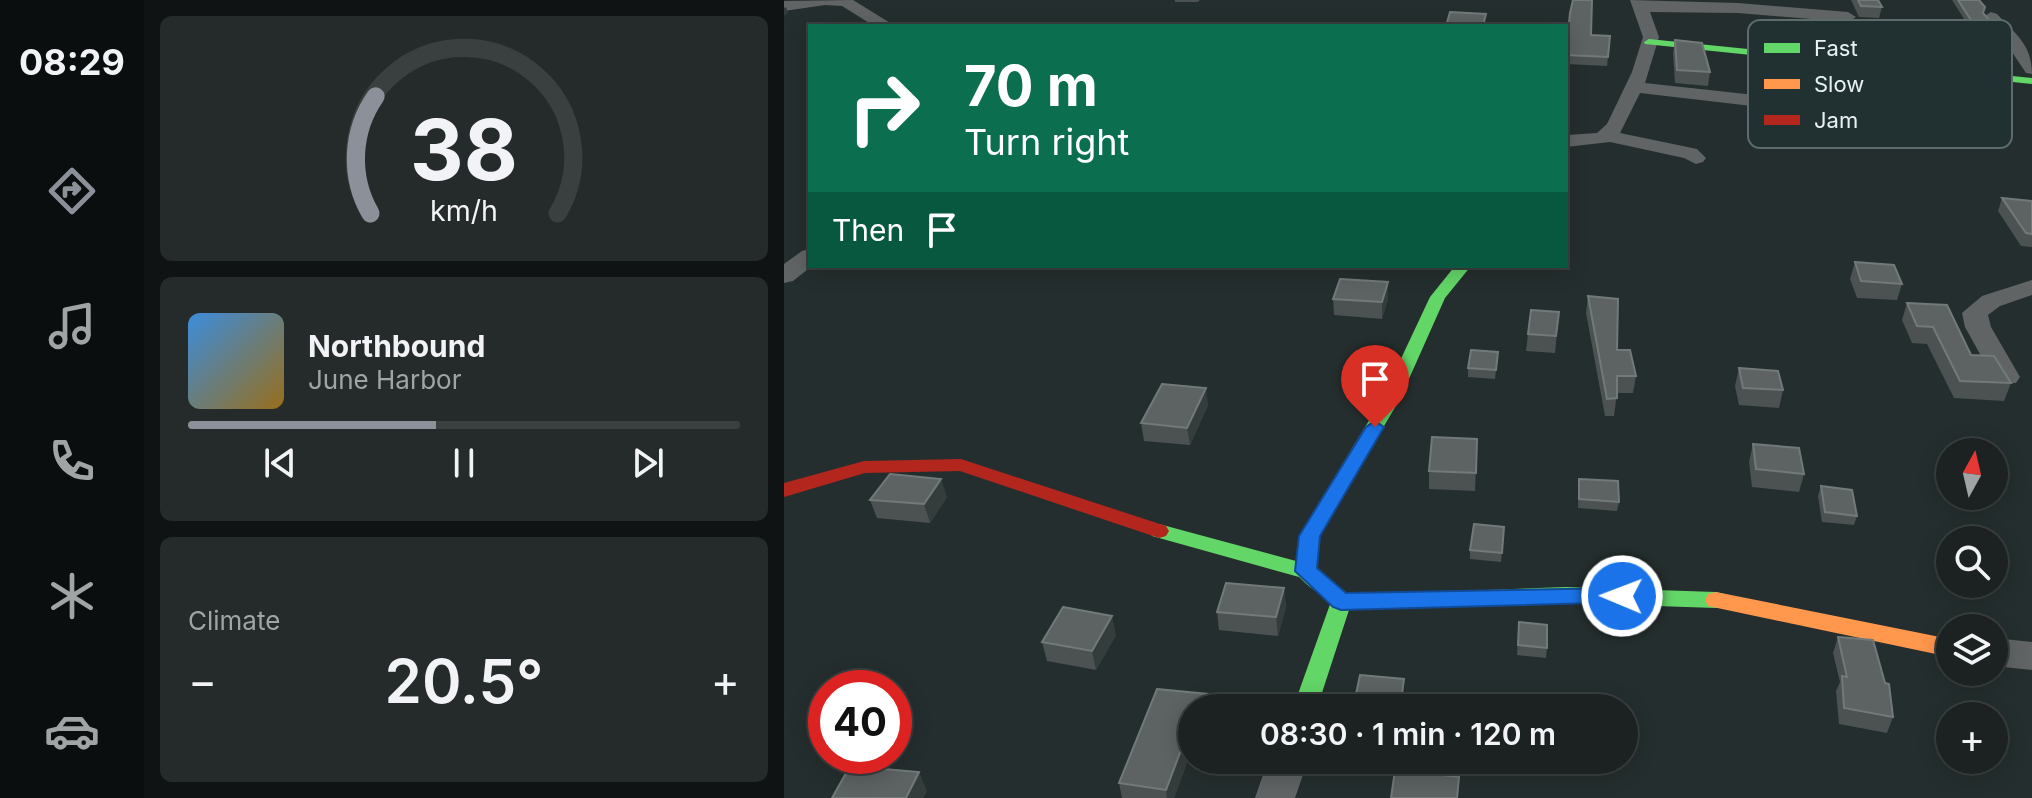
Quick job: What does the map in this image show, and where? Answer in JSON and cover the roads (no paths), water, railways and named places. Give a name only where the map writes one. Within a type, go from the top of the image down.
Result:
[{"type":"street","points":[[784,6],[825,0],[849,1],[864,16],[882,24]]},
{"type":"street","points":[[1568,141],[1593,140],[1615,127],[1634,87],[1651,37],[1640,4],[1848,17]]},
{"type":"street","points":[[1991,17],[1994,20]]},
{"type":"street","points":[[2012,40],[2032,69]]},
{"type":"street","points":[[1649,42],[1748,52]]},
{"type":"street","points":[[2012,79],[2032,81]]},
{"type":"street","points":[[1634,87],[1748,100]]},
{"type":"street","points":[[1606,135],[1690,153],[1696,158]]},
{"type":"street","points":[[784,276],[808,258]]},
{"type":"street","points":[[1306,571],[1309,536],[1391,399],[1438,297],[1461,268]]},
{"type":"street","points":[[2006,377],[1978,327],[1975,313],[1991,301],[2032,287]]},
{"type":"street","points":[[784,490],[864,467],[961,465],[1120,520],[1306,571],[1341,602],[1566,595],[1706,598],[1936,645]]},
{"type":"street","points":[[1310,694],[1341,602]]},
{"type":"street","points":[[2008,653],[2032,656]]},
{"type":"street","points":[[1275,798],[1283,774]]}]
